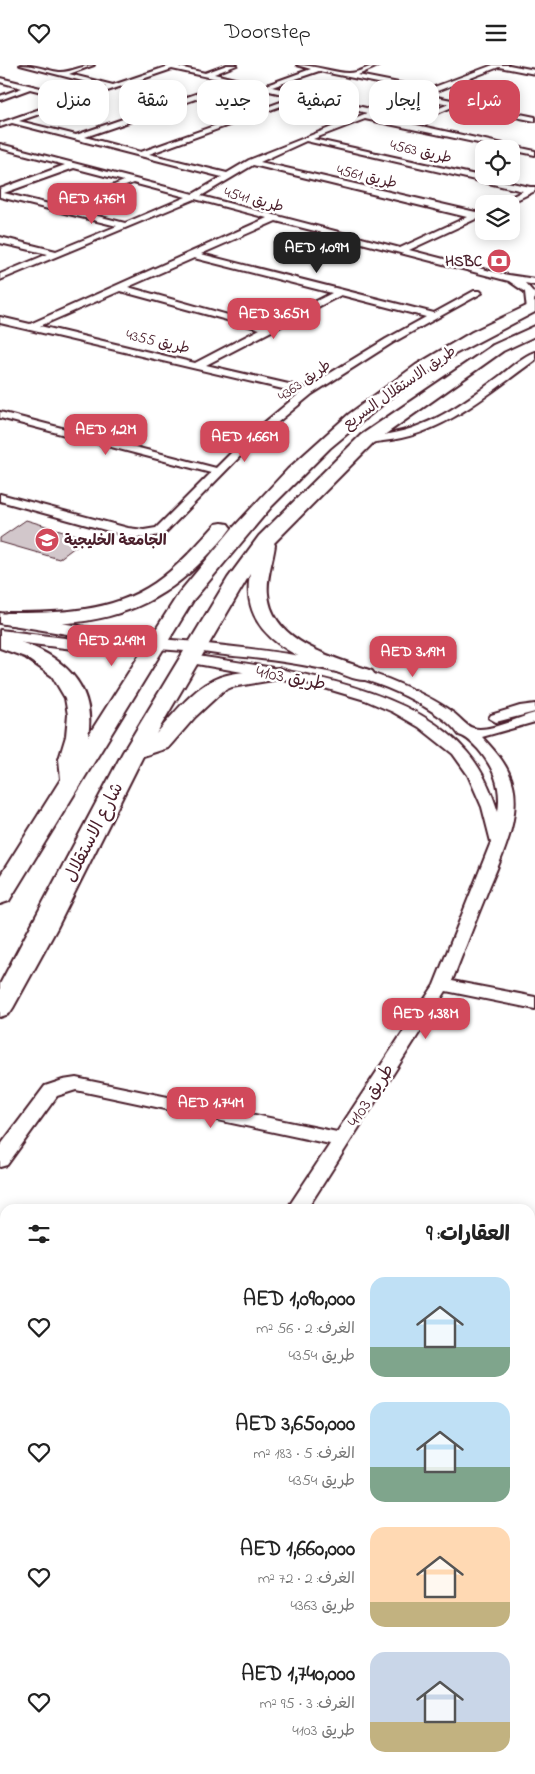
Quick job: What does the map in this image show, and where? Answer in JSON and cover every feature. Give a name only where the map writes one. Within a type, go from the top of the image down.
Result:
[{"type":"main road","name":"طريق الاستقلال السريع","points":[[155,650],[170,621],[204,574],[295,469],[336,431],[422,368],[464,342],[533,307]]},
{"type":"main road","name":"طريق الاستقلال السريع","points":[[195,653],[238,579],[266,540],[367,439],[498,348],[535,330]]},
{"type":"main road","points":[[2,624],[68,617],[123,607],[143,598],[170,581],[206,546],[241,507],[271,481],[295,469]]},
{"type":"main road","points":[[266,540],[258,595],[263,616],[271,627],[296,647],[365,675]]},
{"type":"main road","points":[[2,624],[155,650],[195,653]]},
{"type":"main road","points":[[0,642],[29,650],[55,667],[73,689],[79,712],[78,733],[70,758],[72,781]]},
{"type":"main road","points":[[0,896],[155,650]]},
{"type":"main road","name":"شارع الاستقلال","points":[[0,1009],[44,928],[134,752],[195,653]]},
{"type":"main road","points":[[134,752],[160,743],[187,713],[216,687],[228,682],[278,674]]},
{"type":"street","points":[[23,65],[114,87]]},
{"type":"street","points":[[62,74],[92,65]]},
{"type":"street","points":[[205,75],[234,65]]},
{"type":"street","points":[[300,65],[375,80]]},
{"type":"street","points":[[351,75],[377,65]]},
{"type":"street","points":[[439,87],[498,65],[535,72]]},
{"type":"street","points":[[109,89],[174,66],[229,80]]},
{"type":"street","points":[[269,86],[318,69]]},
{"type":"street","points":[[2,81],[38,89]]},
{"type":"street","points":[[0,98],[30,87]]},
{"type":"street","points":[[76,138],[197,96]]},
{"type":"street","points":[[141,154],[279,105]]},
{"type":"street","points":[[520,112],[528,109]]},
{"type":"street","points":[[0,125],[38,112]]},
{"type":"street","points":[[0,277],[54,253],[194,197],[252,162],[369,114]]},
{"type":"street","points":[[362,116],[369,118]]},
{"type":"street","points":[[520,116],[535,119]]},
{"type":"street","points":[[11,121],[228,175]]},
{"type":"street","points":[[404,125],[535,153]]},
{"type":"street","name":"طريق 4563","points":[[305,139],[533,189]]},
{"type":"street","name":"طريق 4541","points":[[0,146],[502,277]]},
{"type":"street","points":[[0,157],[18,151]]},
{"type":"street","name":"طريق 4561","points":[[252,162],[475,216]]},
{"type":"street","points":[[0,194],[71,165]]},
{"type":"street","points":[[61,210],[131,181]]},
{"type":"street","name":"طريق 4563","points":[[520,195],[533,189]]},
{"type":"street","points":[[0,194],[124,225]]},
{"type":"street","points":[[520,199],[528,201]]},
{"type":"street","points":[[400,251],[475,216]]},
{"type":"street","points":[[31,327],[274,218]]},
{"type":"street","points":[[0,240],[54,253]]},
{"type":"street","points":[[194,255],[435,316]]},
{"type":"street","points":[[502,277],[535,282]]},
{"type":"street","points":[[502,277],[528,289],[533,307]]},
{"type":"street","points":[[121,288],[269,329]]},
{"type":"street","points":[[196,366],[340,292]]},
{"type":"street","name":"طريق 4363","points":[[0,497],[127,532],[150,534],[165,528],[251,439],[308,392],[389,341],[477,293]]},
{"type":"street","name":"طريق 4355","points":[[0,320],[308,392]]},
{"type":"street","points":[[367,439],[402,435],[428,426],[466,403],[535,355]]},
{"type":"street","points":[[0,415],[218,472]]},
{"type":"street","name":"طريق 4103","points":[[195,653],[347,689],[375,698],[405,712],[439,734],[462,755],[486,797],[499,842]]},
{"type":"street","name":"طريق 4103","points":[[195,653],[309,663],[365,675],[399,687],[425,701],[470,733],[492,756],[506,786],[505,822],[499,842],[442,985],[340,1139],[300,1204]]},
{"type":"street","points":[[462,755],[470,733],[476,726],[524,709],[535,708]]},
{"type":"street","points":[[405,712],[452,731],[470,733],[485,733],[535,717]]},
{"type":"street","points":[[442,985],[535,1003]]},
{"type":"street","points":[[0,1160],[51,1091],[63,1086],[76,1084],[340,1139]]},
{"type":"building","name":"الجامعة الخليجية","points":[[26,520],[87,538],[59,559],[0,542],[0,538]]},
{"type":"place","name":"HSBC","points":[[499,261]]},
{"type":"place","name":"الجامعة الخليجية","points":[[47,540]]}]
